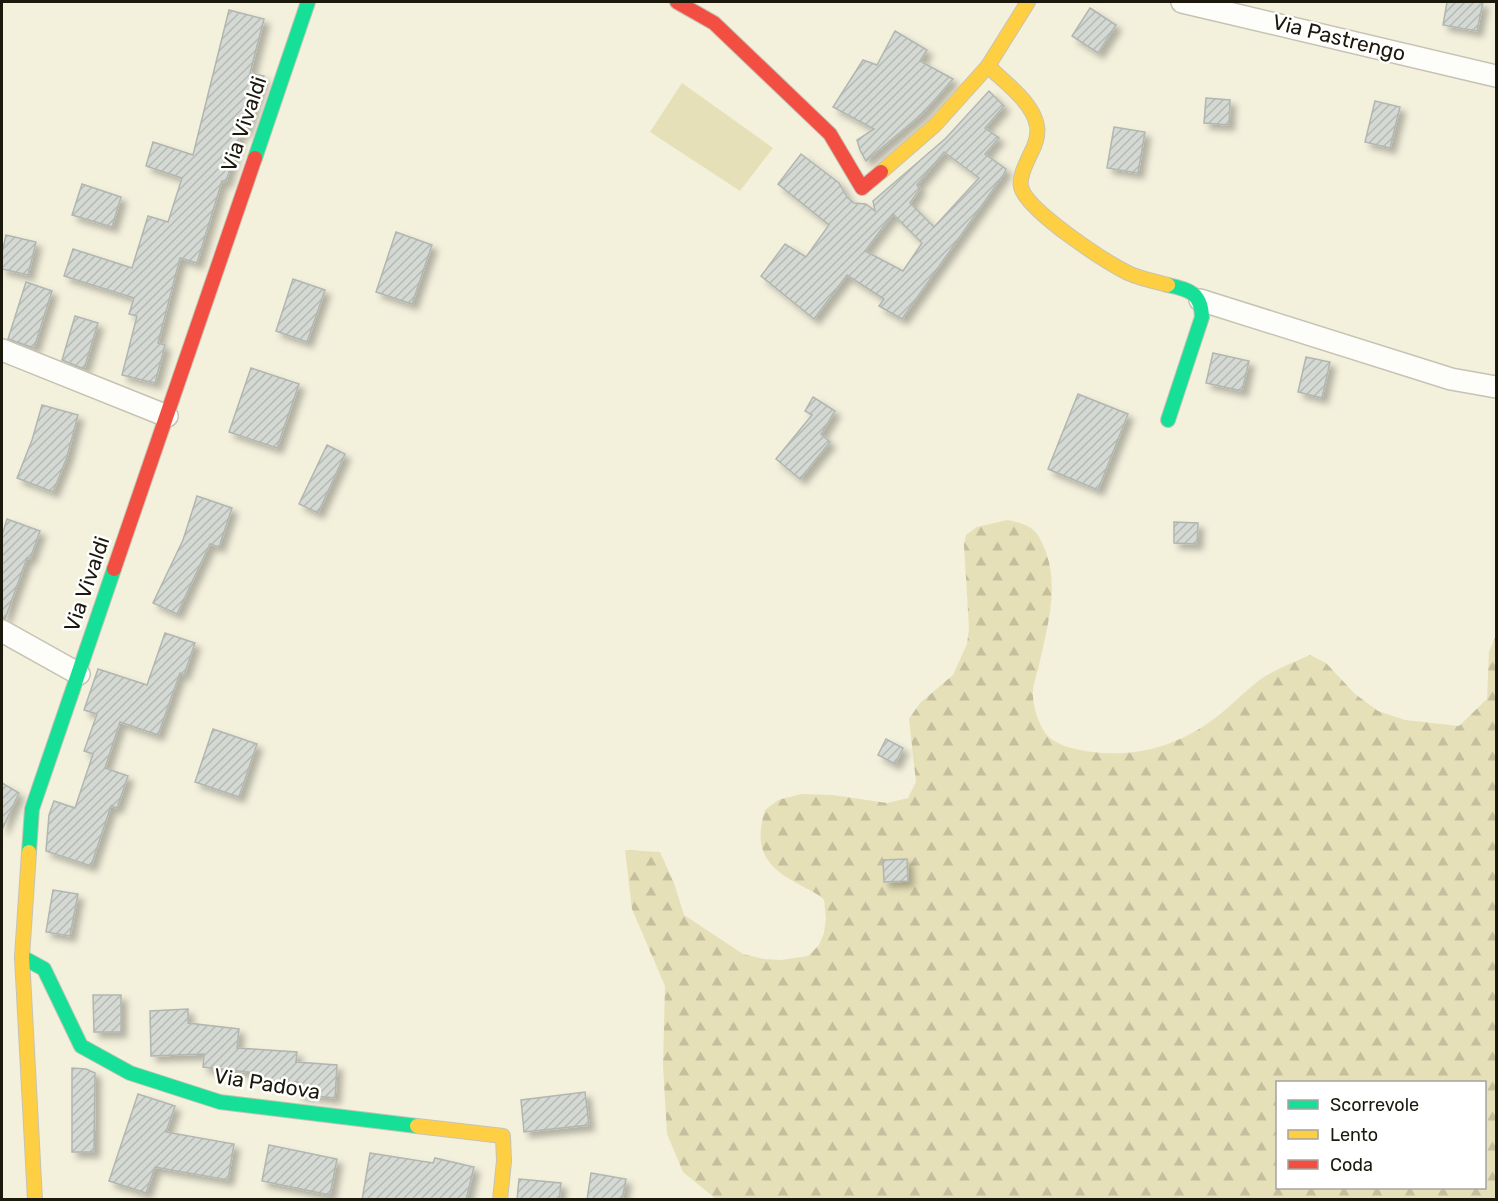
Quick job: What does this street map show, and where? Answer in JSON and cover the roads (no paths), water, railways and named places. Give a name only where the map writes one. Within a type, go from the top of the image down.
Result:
[{"type":"street","name":"Via Vivaldi","points":[[35,1200],[22,957],[32,809],[308,2]]},
{"type":"street","points":[[677,2],[714,23],[830,134],[862,188],[935,125],[987,66],[1028,2]]},
{"type":"street","name":"Via Pastrengo","points":[[1182,2],[1497,76]]},
{"type":"street","points":[[987,66],[1028,107],[1037,126],[1035,147],[1021,187],[1028,198],[1048,218],[1106,261],[1138,277],[1192,292],[1200,300],[1451,379],[1497,387]]},
{"type":"street","points":[[1168,420],[1202,317],[1200,300]]},
{"type":"street","points":[[2,350],[167,416]]},
{"type":"street","points":[[2,631],[78,674]]},
{"type":"street","name":"Via Padova","points":[[22,957],[44,969],[81,1046],[130,1073],[220,1102],[503,1136],[504,1161],[500,1200]]}]
